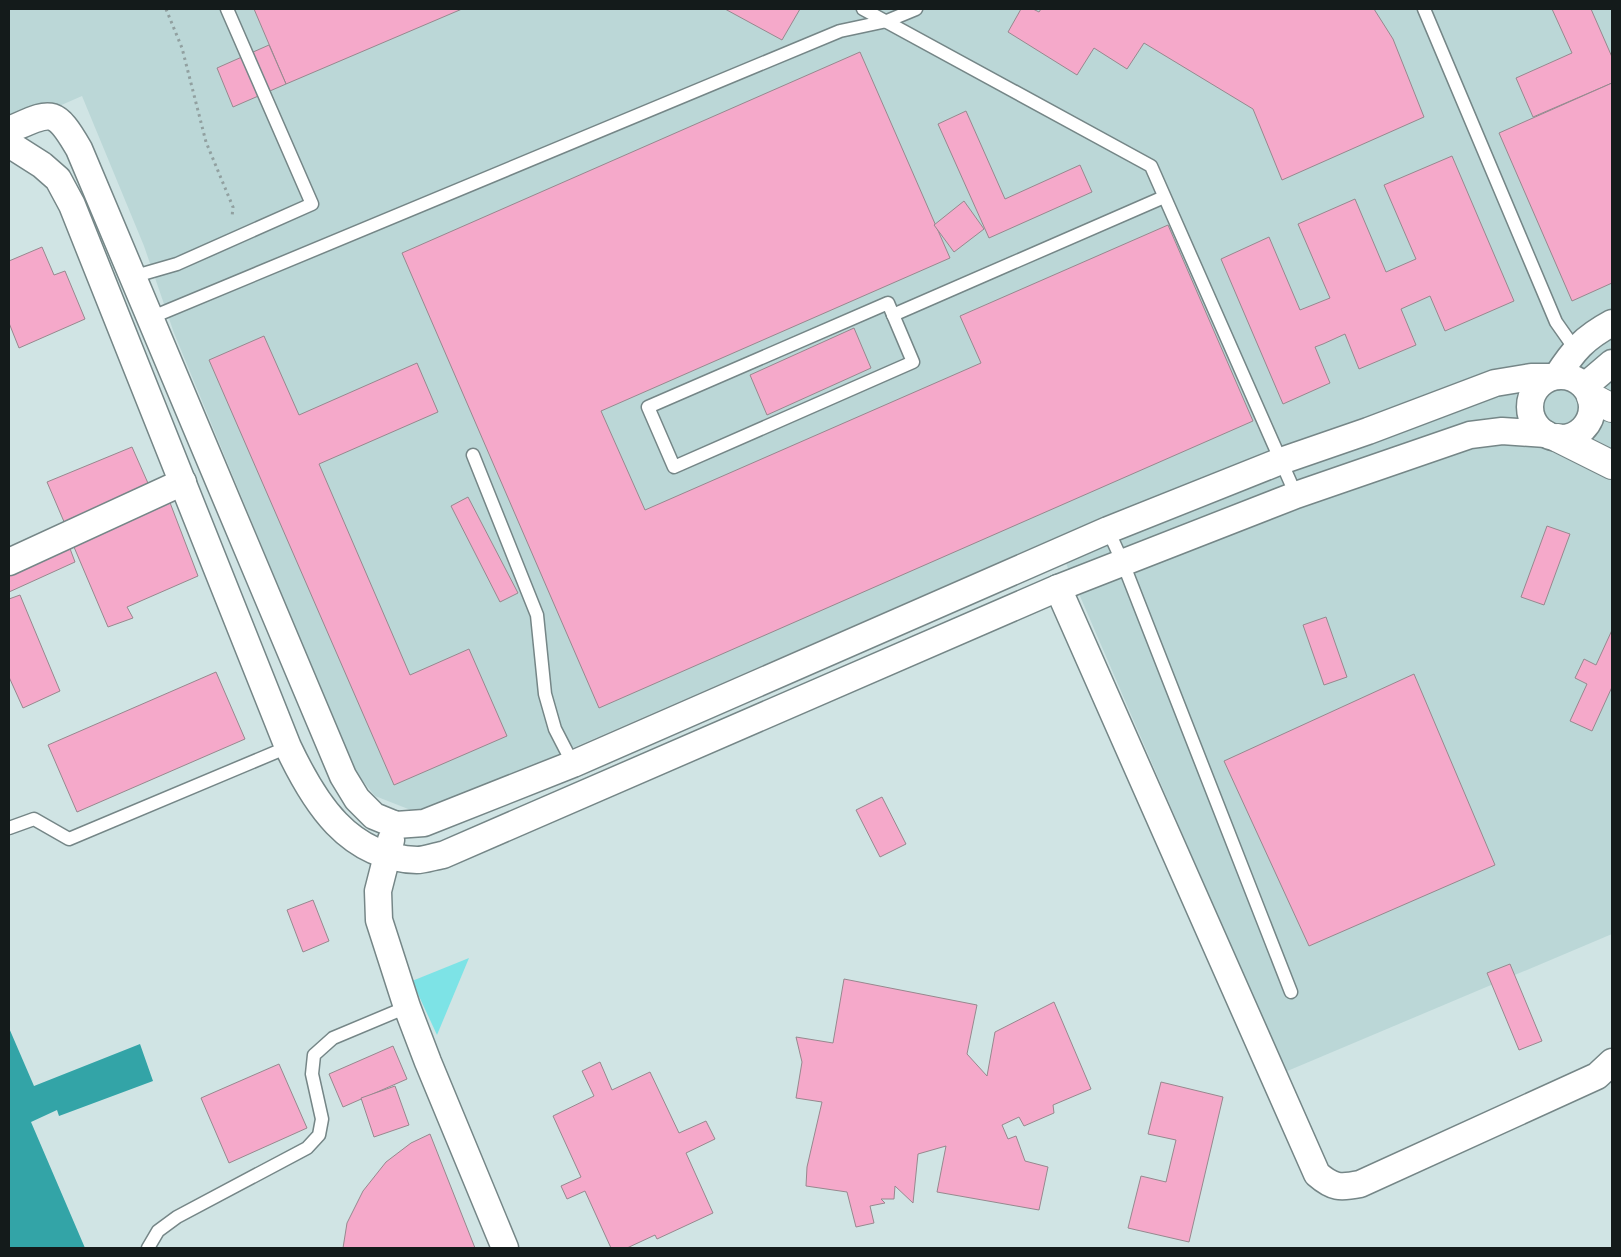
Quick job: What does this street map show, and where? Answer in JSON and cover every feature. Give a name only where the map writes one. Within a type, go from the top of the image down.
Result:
[{"type":"street","points":[[9,130],[42,116],[56,118],[67,128],[79,149],[343,776],[357,799],[374,816],[396,825],[424,823],[573,764],[1108,530],[1281,461],[1495,384],[1531,377],[1572,378],[1596,397]]},
{"type":"street","points":[[9,144],[42,165],[58,179],[72,205],[288,747],[304,780],[316,800],[336,824],[357,842],[386,855],[418,860],[443,855],[1058,588],[1296,495],[1470,435],[1502,431],[1570,437],[1581,431],[1588,421],[1596,397],[1612,363]]},
{"type":"street","points":[[1612,323],[1598,330],[1575,350],[1554,377],[1541,383],[1534,392],[1530,404],[1531,416],[1537,426],[1552,436],[1612,465]]},
{"type":"street","points":[[9,562],[183,482]]},
{"type":"street","points":[[1058,588],[1317,1174],[1328,1184],[1342,1187],[1360,1184],[1607,1071]]},
{"type":"street","points":[[573,764],[585,793]]},
{"type":"street","points":[[396,825],[386,855],[378,891],[380,920],[407,1007],[428,1062],[506,1248]]},
{"type":"lane","points":[[132,277],[177,264],[312,204],[227,9]]},
{"type":"lane","points":[[863,9],[1151,166],[1296,495]]},
{"type":"lane","points":[[150,318],[840,30],[887,21],[916,9]]},
{"type":"lane","points":[[1424,9],[1556,322],[1575,350]]},
{"type":"lane","points":[[893,315],[1164,197]]},
{"type":"lane","points":[[888,303],[893,315],[914,362],[674,467],[648,407],[888,303]]},
{"type":"lane","points":[[473,455],[537,615],[545,694],[556,729],[573,764]]},
{"type":"lane","points":[[1108,530],[1124,562],[1291,992]]},
{"type":"lane","points":[[9,828],[34,819],[69,839],[288,747]]},
{"type":"lane","points":[[148,1248],[158,1231],[177,1217],[307,1148],[319,1135],[322,1119],[312,1074],[314,1055],[333,1038],[407,1007]]},
{"type":"path","points":[[166,9],[182,48],[206,142],[233,207],[232,220]]},
{"type":"shaded area","points":[[9,9],[1612,9],[1612,934],[1285,1072],[1055,538],[421,814],[375,796],[354,770],[174,333],[144,246],[82,96],[9,128]]},
{"type":"shaded area","points":[[469,958],[437,1035],[412,981]]},
{"type":"shaded area","points":[[9,1028],[34,1086],[140,1044],[153,1081],[59,1116],[57,1110],[31,1122],[85,1248],[9,1248]]},
{"type":"building","points":[[254,9],[462,9],[286,84]]},
{"type":"building","points":[[725,9],[800,9],[782,40]]},
{"type":"building","points":[[1021,9],[1033,9],[1039,12],[1041,9],[1374,9],[1393,39],[1424,117],[1282,180],[1253,109],[1144,43],[1127,69],[1094,48],[1077,75],[1008,32]]},
{"type":"building","points":[[1552,9],[1591,9],[1612,57],[1612,83],[1533,117],[1516,78],[1572,53]]},
{"type":"building","points":[[269,45],[286,84],[233,107],[217,68]]},
{"type":"building","points":[[860,52],[950,258],[601,411],[645,510],[981,363],[960,316],[1168,225],[1253,421],[599,708],[402,253]]},
{"type":"building","points":[[1612,83],[1612,283],[1572,301],[1499,133]]},
{"type":"building","points":[[966,111],[1005,199],[1080,165],[1092,192],[989,238],[938,124]]},
{"type":"building","points":[[1452,156],[1514,301],[1445,331],[1430,296],[1401,309],[1416,345],[1359,369],[1345,334],[1315,347],[1330,383],[1283,404],[1221,259],[1269,237],[1300,310],[1330,298],[1298,224],[1355,199],[1386,272],[1416,259],[1384,185]]},
{"type":"building","points":[[964,201],[984,229],[954,252],[934,225]]},
{"type":"building","points":[[42,247],[54,275],[65,271],[85,319],[19,348],[9,323],[9,261]]},
{"type":"building","points":[[854,328],[871,368],[767,415],[750,375]]},
{"type":"building","points":[[264,336],[299,415],[417,363],[438,412],[319,464],[410,675],[469,649],[507,736],[394,785],[209,360]]},
{"type":"building","points":[[132,447],[151,490],[65,524],[47,482]]},
{"type":"building","points":[[468,497],[518,593],[500,602],[451,506]]},
{"type":"building","points":[[169,500],[198,576],[127,607],[133,618],[108,627],[71,540]]},
{"type":"building","points":[[1547,526],[1570,534],[1544,605],[1521,597]]},
{"type":"building","points":[[69,546],[75,562],[9,592],[9,569]]},
{"type":"building","points":[[20,595],[60,691],[23,708],[9,677],[9,599]]},
{"type":"building","points":[[1326,617],[1347,677],[1324,685],[1303,625]]},
{"type":"building","points":[[1612,630],[1612,687],[1592,731],[1570,721],[1587,684],[1575,678],[1584,659],[1596,665]]},
{"type":"building","points":[[216,672],[245,739],[77,812],[48,745]]},
{"type":"building","points":[[1414,674],[1495,865],[1309,946],[1224,761]]},
{"type":"building","points":[[882,797],[906,844],[880,857],[856,810]]},
{"type":"building","points":[[313,900],[329,941],[303,952],[287,910]]},
{"type":"building","points":[[1510,964],[1542,1041],[1519,1050],[1487,973]]},
{"type":"building","points":[[844,979],[977,1005],[967,1054],[987,1076],[995,1032],[1054,1002],[1091,1089],[1053,1105],[1054,1113],[1024,1126],[1019,1117],[1002,1125],[1008,1139],[1016,1136],[1025,1161],[1048,1167],[1039,1210],[937,1192],[946,1146],[918,1154],[913,1203],[895,1186],[894,1199],[881,1199],[885,1203],[870,1206],[874,1223],[856,1227],[847,1192],[806,1186],[807,1167],[822,1102],[796,1098],[802,1062],[796,1037],[833,1043]]},
{"type":"building","points":[[393,1046],[407,1079],[343,1107],[329,1074]]},
{"type":"building","points":[[600,1062],[612,1090],[650,1072],[679,1133],[706,1121],[715,1139],[686,1153],[713,1213],[657,1239],[655,1235],[627,1248],[611,1248],[585,1191],[567,1199],[561,1186],[581,1177],[553,1116],[594,1096],[582,1071]]},
{"type":"building","points":[[279,1064],[307,1128],[229,1163],[201,1098]]},
{"type":"building","points":[[1161,1082],[1223,1097],[1189,1242],[1128,1228],[1141,1176],[1166,1182],[1176,1140],[1148,1134]]},
{"type":"building","points":[[395,1086],[409,1125],[374,1137],[361,1098]]},
{"type":"building","points":[[430,1134],[475,1248],[343,1248],[347,1223],[363,1191],[386,1162],[411,1143]]}]
